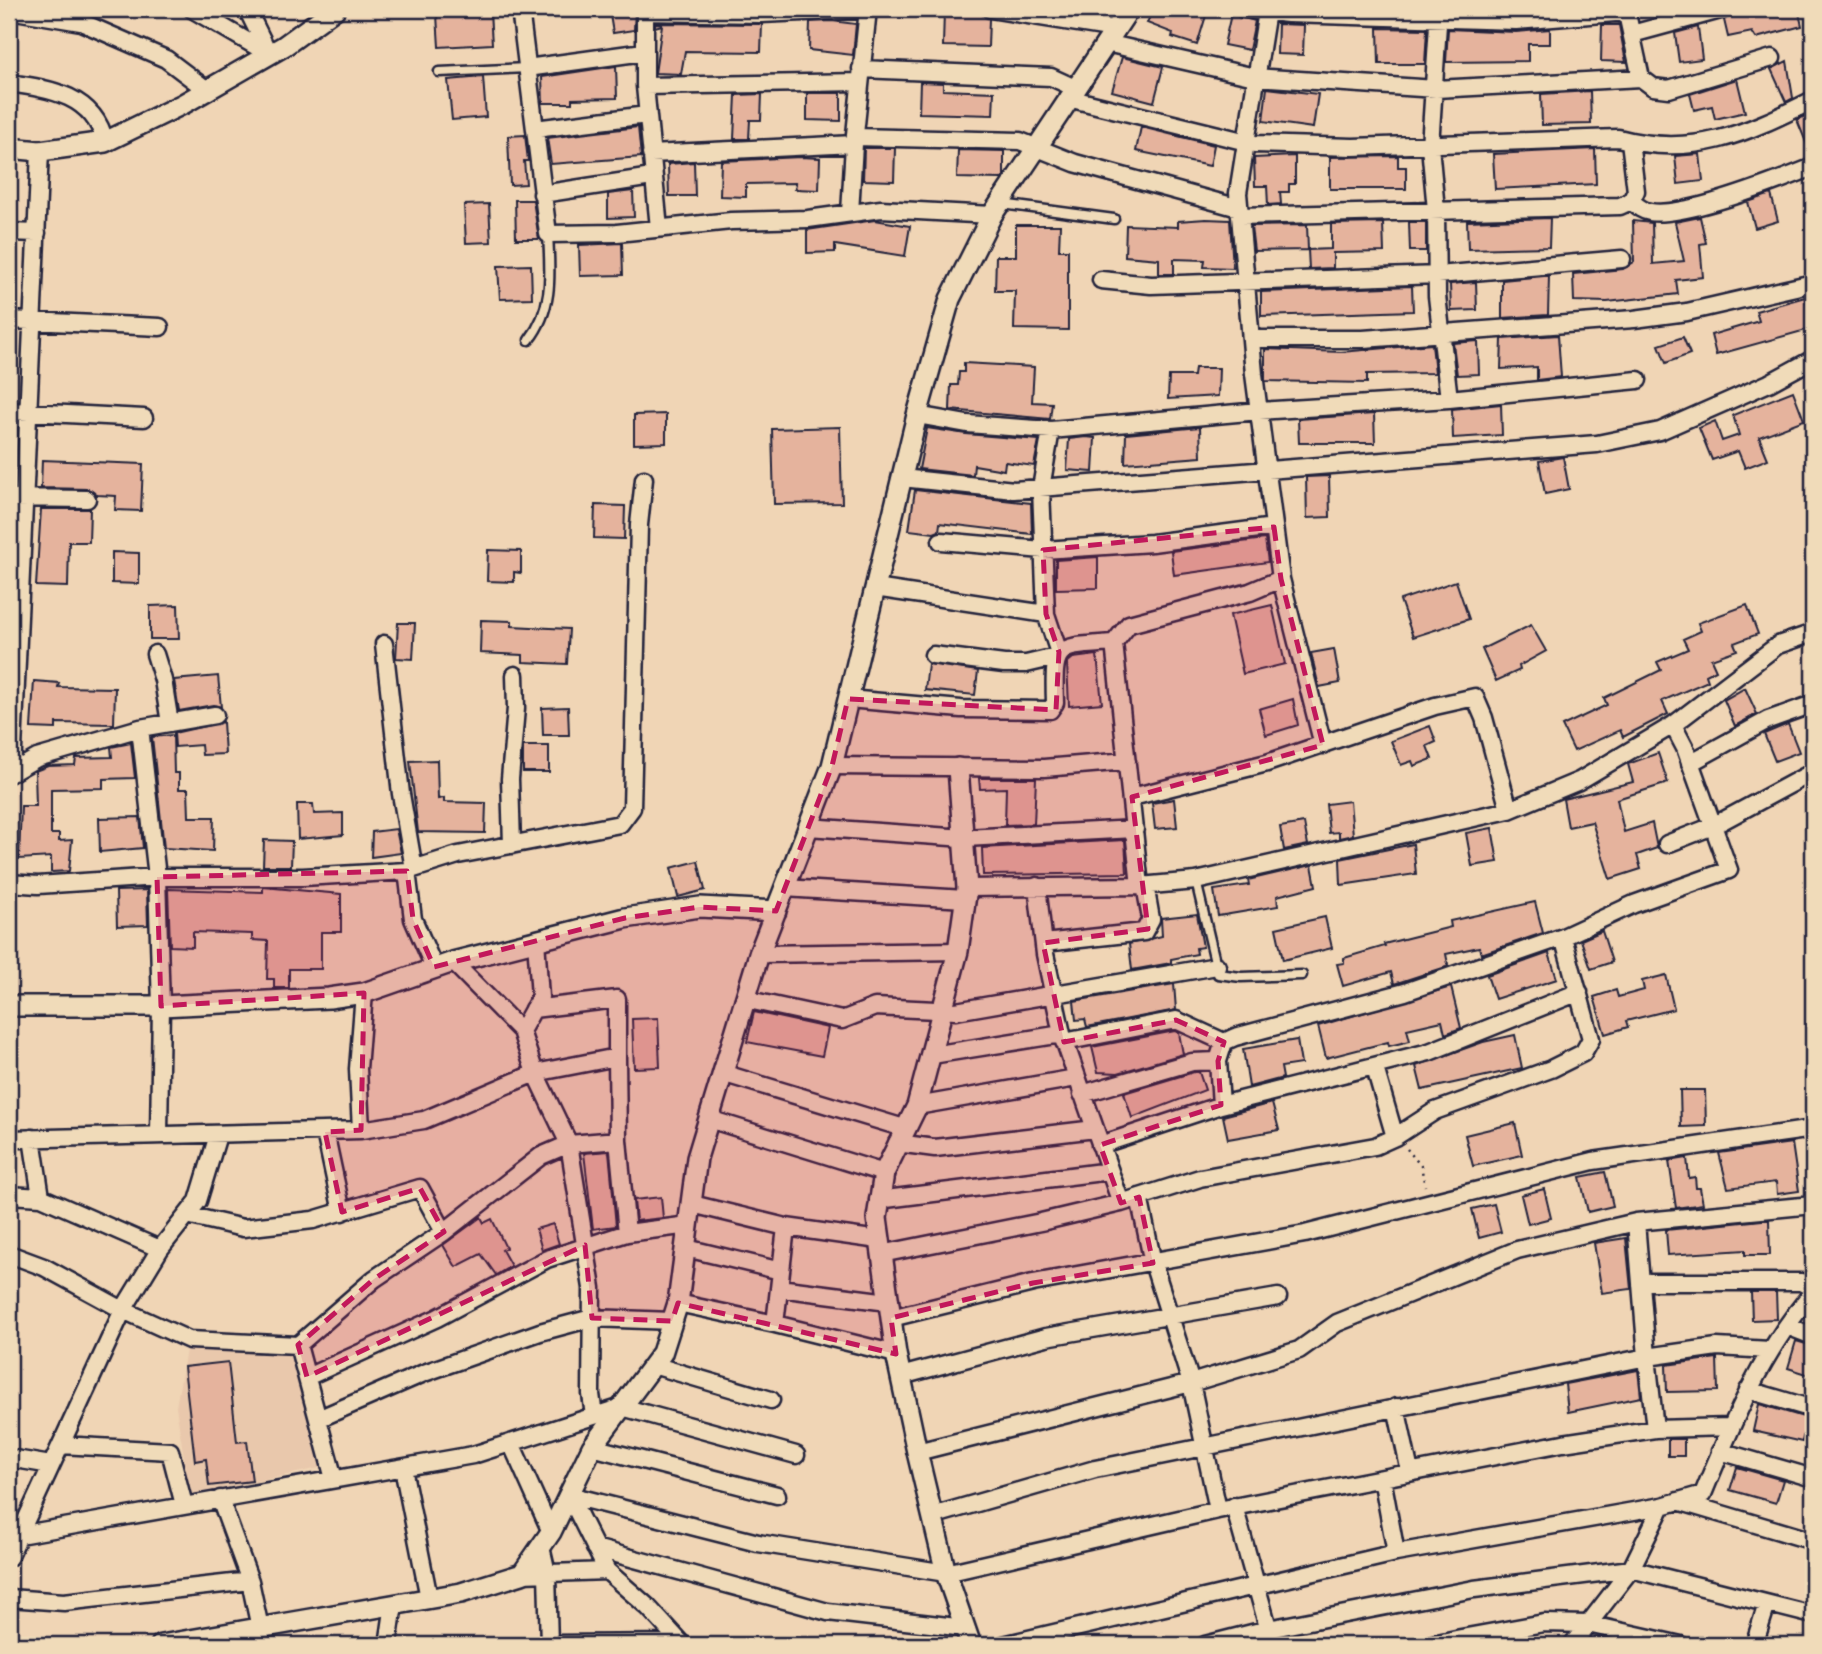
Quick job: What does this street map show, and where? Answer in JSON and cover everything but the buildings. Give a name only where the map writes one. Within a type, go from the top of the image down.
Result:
[{"type":"street","points":[[192,9],[269,54]]},
{"type":"street","points":[[247,9],[269,54]]},
{"type":"street","points":[[9,148],[40,151],[105,142],[207,90],[269,54],[335,9]]},
{"type":"street","points":[[520,9],[548,234],[606,234],[881,209],[995,209]]},
{"type":"street","points":[[659,228],[645,86],[645,10],[761,14],[868,9],[854,140],[850,213]]},
{"type":"street","points":[[990,9],[1110,36],[1255,77],[1436,89],[1641,78],[1653,87],[1669,89],[1772,58]]},
{"type":"street","points":[[522,1574],[546,1540],[592,1447],[662,1353],[676,1312],[697,1158],[744,999],[832,766],[917,415],[950,299],[995,209],[1129,9]]},
{"type":"street","points":[[1243,9],[1438,14],[1517,21],[1626,10],[1641,78]]},
{"type":"street","points":[[1632,34],[1724,9]]},
{"type":"street","points":[[9,10],[81,22],[166,59],[207,90]]},
{"type":"street","points":[[1267,11],[1238,192],[1251,339],[1281,579],[1323,745]]},
{"type":"street","points":[[1438,14],[1436,89],[1430,145],[1442,334],[1449,399]]},
{"type":"street","points":[[527,68],[644,52]]},
{"type":"street","points":[[645,86],[860,76],[1051,77],[1072,93],[1244,142],[1353,147],[1618,138],[1669,145],[1710,143],[1759,127],[1811,101]]},
{"type":"street","points":[[9,83],[66,95],[86,106],[97,119],[105,142]]},
{"type":"street","points":[[535,129],[647,115]]},
{"type":"street","points":[[651,154],[854,140],[1020,141],[1075,163],[1240,212],[1436,210],[1620,206],[1631,201],[1636,191],[1630,141]]},
{"type":"street","points":[[10,773],[17,498],[28,412],[40,151]]},
{"type":"street","points":[[1631,201],[1649,212],[1673,212],[1759,188],[1813,167]]},
{"type":"street","points":[[542,194],[652,177]]},
{"type":"street","points":[[9,232],[37,233]]},
{"type":"street","points":[[1101,280],[1152,285],[1438,275],[1622,259]]},
{"type":"street","points":[[1251,339],[1363,339],[1661,315],[1813,283]]},
{"type":"street","points":[[9,320],[160,327]]},
{"type":"street","points":[[902,478],[1014,490],[1597,444],[1660,431],[1769,383],[1813,359]]},
{"type":"street","points":[[917,415],[967,424],[1051,430],[1259,411],[1449,399],[1638,380]]},
{"type":"street","points":[[9,411],[144,418]]},
{"type":"street","points":[[848,699],[961,709],[1050,710],[1055,703],[1058,655],[1046,614],[1041,488],[1051,430]]},
{"type":"street","points":[[9,883],[38,885],[157,877],[303,877],[410,870],[458,855],[615,827],[625,820],[632,808],[638,537],[644,479]]},
{"type":"street","points":[[17,498],[87,499]]},
{"type":"street","points":[[942,541],[1044,550],[1152,543],[1275,527]]},
{"type":"street","points":[[1044,943],[1144,932],[1151,919],[1135,829],[1114,643],[1129,624],[1250,592],[1281,579]]},
{"type":"street","points":[[875,588],[1046,614]]},
{"type":"street","points":[[784,888],[834,893],[966,894],[1037,886],[1143,885],[1196,881],[1509,810],[1579,781],[1673,724],[1778,645],[1813,633]]},
{"type":"street","points":[[933,655],[1004,664],[1026,664],[1058,655],[1074,646],[1114,643]]},
{"type":"street","points":[[384,644],[410,870],[412,919],[433,967]]},
{"type":"street","points":[[155,654],[163,680],[170,723]]},
{"type":"street","points":[[512,845],[510,779],[516,708],[515,675]]},
{"type":"street","points":[[1132,797],[1267,764],[1434,706],[1475,697],[1484,718],[1509,810]]},
{"type":"street","points":[[1690,764],[1768,720],[1813,704]]},
{"type":"street","points":[[10,773],[37,758],[140,728],[215,715]]},
{"type":"street","points":[[932,1055],[1175,1020],[1224,1042],[1405,992],[1563,937],[1633,904],[1729,870],[1673,724]]},
{"type":"street","points":[[140,728],[157,877],[161,1006],[159,1134]]},
{"type":"street","points":[[832,766],[1044,768],[1127,761]]},
{"type":"street","points":[[595,1548],[828,1612],[968,1637],[946,1573],[896,1354],[880,1247],[878,1200],[884,1173],[917,1105],[945,1008],[958,951],[966,894],[965,838],[958,768]]},
{"type":"street","points":[[1667,844],[1713,826],[1813,772]]},
{"type":"street","points":[[808,827],[965,838],[1135,829]]},
{"type":"street","points":[[1037,886],[1052,992],[1063,1038],[1121,1203]]},
{"type":"street","points":[[9,1006],[161,1006],[329,998],[364,993],[453,961],[625,918],[701,907],[776,911]]},
{"type":"street","points":[[692,1204],[880,1247],[1121,1203],[1200,1178],[1363,1149],[1395,1137],[1435,1111],[1551,1069],[1583,1053],[1589,1045],[1591,1033],[1563,937]]},
{"type":"street","points":[[521,1031],[540,997],[536,940]]},
{"type":"street","points":[[760,954],[958,951]]},
{"type":"street","points":[[453,961],[521,1031],[535,1073],[569,1144],[592,1288],[591,1394],[594,1416]]},
{"type":"street","points":[[744,999],[842,1020],[875,1007],[945,1008],[956,1011],[1052,992],[1217,966]]},
{"type":"street","points":[[722,1073],[934,1148],[1097,1137],[1375,1068],[1456,1042],[1579,992]]},
{"type":"street","points":[[361,1130],[358,1069],[364,993]]},
{"type":"street","points":[[533,1009],[617,999],[618,1140],[626,1233]]},
{"type":"street","points":[[1221,1105],[1218,1061],[1224,1042]]},
{"type":"street","points":[[9,1139],[361,1130],[424,1120],[535,1073],[617,1057]]},
{"type":"street","points":[[1082,1094],[1192,1062],[1218,1061]]},
{"type":"street","points":[[1375,1068],[1395,1137]]},
{"type":"street","points":[[917,1105],[1076,1078]]},
{"type":"street","points":[[709,1119],[884,1173]]},
{"type":"street","points":[[779,1288],[890,1310],[1305,1234],[1593,1161],[1813,1129]]},
{"type":"street","points":[[325,1132],[342,1212]]},
{"type":"street","points":[[9,1557],[123,1310],[160,1249],[198,1201],[218,1135]]},
{"type":"street","points":[[32,1138],[41,1197]]},
{"type":"street","points":[[9,1254],[44,1267],[123,1310],[189,1340],[298,1345],[374,1279],[444,1232],[541,1156],[569,1144],[618,1140]]},
{"type":"street","points":[[878,1200],[1110,1171]]},
{"type":"street","points":[[187,1215],[243,1228],[313,1220],[420,1188],[444,1232]]},
{"type":"street","points":[[9,1195],[41,1197],[160,1249]]},
{"type":"street","points":[[1139,1197],[1153,1263],[1172,1316],[1206,1446],[1256,1587],[1270,1637]]},
{"type":"street","points":[[917,1452],[1191,1383],[1299,1349],[1337,1323],[1517,1250],[1636,1222],[1813,1205]]},
{"type":"street","points":[[1636,1222],[1655,1429]]},
{"type":"street","points":[[307,1377],[437,1318],[547,1259],[626,1233],[689,1225]]},
{"type":"street","points":[[775,1324],[786,1227]]},
{"type":"street","points":[[686,1248],[781,1270]]},
{"type":"street","points":[[1003,1645],[1396,1553],[1670,1503],[1703,1494],[1748,1390],[1770,1350],[1813,1290],[1801,1282],[1641,1282]]},
{"type":"street","points":[[901,1376],[1046,1337],[1278,1297]]},
{"type":"street","points":[[318,1419],[424,1373],[540,1332],[592,1318],[676,1312],[775,1324],[896,1354]]},
{"type":"street","points":[[1787,1326],[1813,1336]]},
{"type":"street","points":[[298,1345],[334,1479]]},
{"type":"street","points":[[932,1516],[1095,1469],[1647,1357],[1717,1347],[1770,1350]]},
{"type":"street","points":[[653,1365],[771,1400]]},
{"type":"street","points":[[1748,1390],[1813,1409]]},
{"type":"street","points":[[19,1535],[473,1455],[622,1407],[796,1455]]},
{"type":"street","points":[[1396,1407],[1410,1472]]},
{"type":"street","points":[[569,1495],[758,1543],[946,1573],[1226,1508],[1410,1472],[1655,1429],[1730,1427]]},
{"type":"street","points":[[512,1443],[546,1540],[549,1644],[682,1644]]},
{"type":"street","points":[[61,1445],[170,1451],[184,1505]]},
{"type":"street","points":[[592,1447],[777,1495]]},
{"type":"street","points":[[1720,1451],[1813,1478]]},
{"type":"street","points":[[9,1458],[51,1465]]},
{"type":"street","points":[[404,1468],[429,1598]]},
{"type":"street","points":[[1382,1478],[1396,1553]]},
{"type":"street","points":[[569,1495],[607,1571],[648,1607],[682,1644]]},
{"type":"street","points":[[220,1499],[250,1581],[260,1628]]},
{"type":"street","points":[[1670,1503],[1813,1541]]},
{"type":"street","points":[[1573,1645],[1631,1569],[1670,1503]]},
{"type":"street","points":[[1205,1645],[1270,1637],[1474,1589],[1631,1569],[1813,1615]]},
{"type":"street","points":[[161,1645],[461,1593],[522,1574],[607,1571]]},
{"type":"street","points":[[9,1598],[64,1602],[250,1581]]},
{"type":"street","points":[[388,1645],[394,1604]]},
{"type":"street","points":[[1754,1645],[1767,1604]]},
{"type":"street","points":[[1428,1645],[1462,1642],[1544,1623],[1588,1624],[1681,1645]]},
{"type":"lane","points":[[439,72],[527,68]]},
{"type":"lane","points":[[995,209],[1114,219]]},
{"type":"lane","points":[[529,340],[540,324],[548,302],[548,234]]},
{"type":"lane","points":[[1196,881],[1218,974],[1225,977],[1302,975]]},
{"type":"path","points":[[1395,1137],[1421,1166],[1426,1202]]},
{"type":"highlighted area","points":[[1274,527],[1281,579],[1323,745],[1132,797],[1148,929],[1043,943],[1064,1042],[1176,1020],[1224,1042],[1218,1061],[1221,1105],[1100,1145],[1121,1203],[1139,1197],[1153,1263],[1033,1283],[891,1318],[896,1354],[678,1303],[672,1321],[592,1318],[585,1245],[307,1377],[298,1345],[374,1279],[444,1232],[420,1188],[342,1212],[325,1132],[361,1130],[364,993],[161,1006],[157,877],[407,871],[413,919],[434,967],[625,918],[700,907],[776,911],[832,766],[848,699],[1056,710],[1059,652],[1046,614],[1043,550]]},
{"type":"shaded area","points":[[186,1350],[292,1352],[324,1467],[190,1496],[176,1407]]}]
